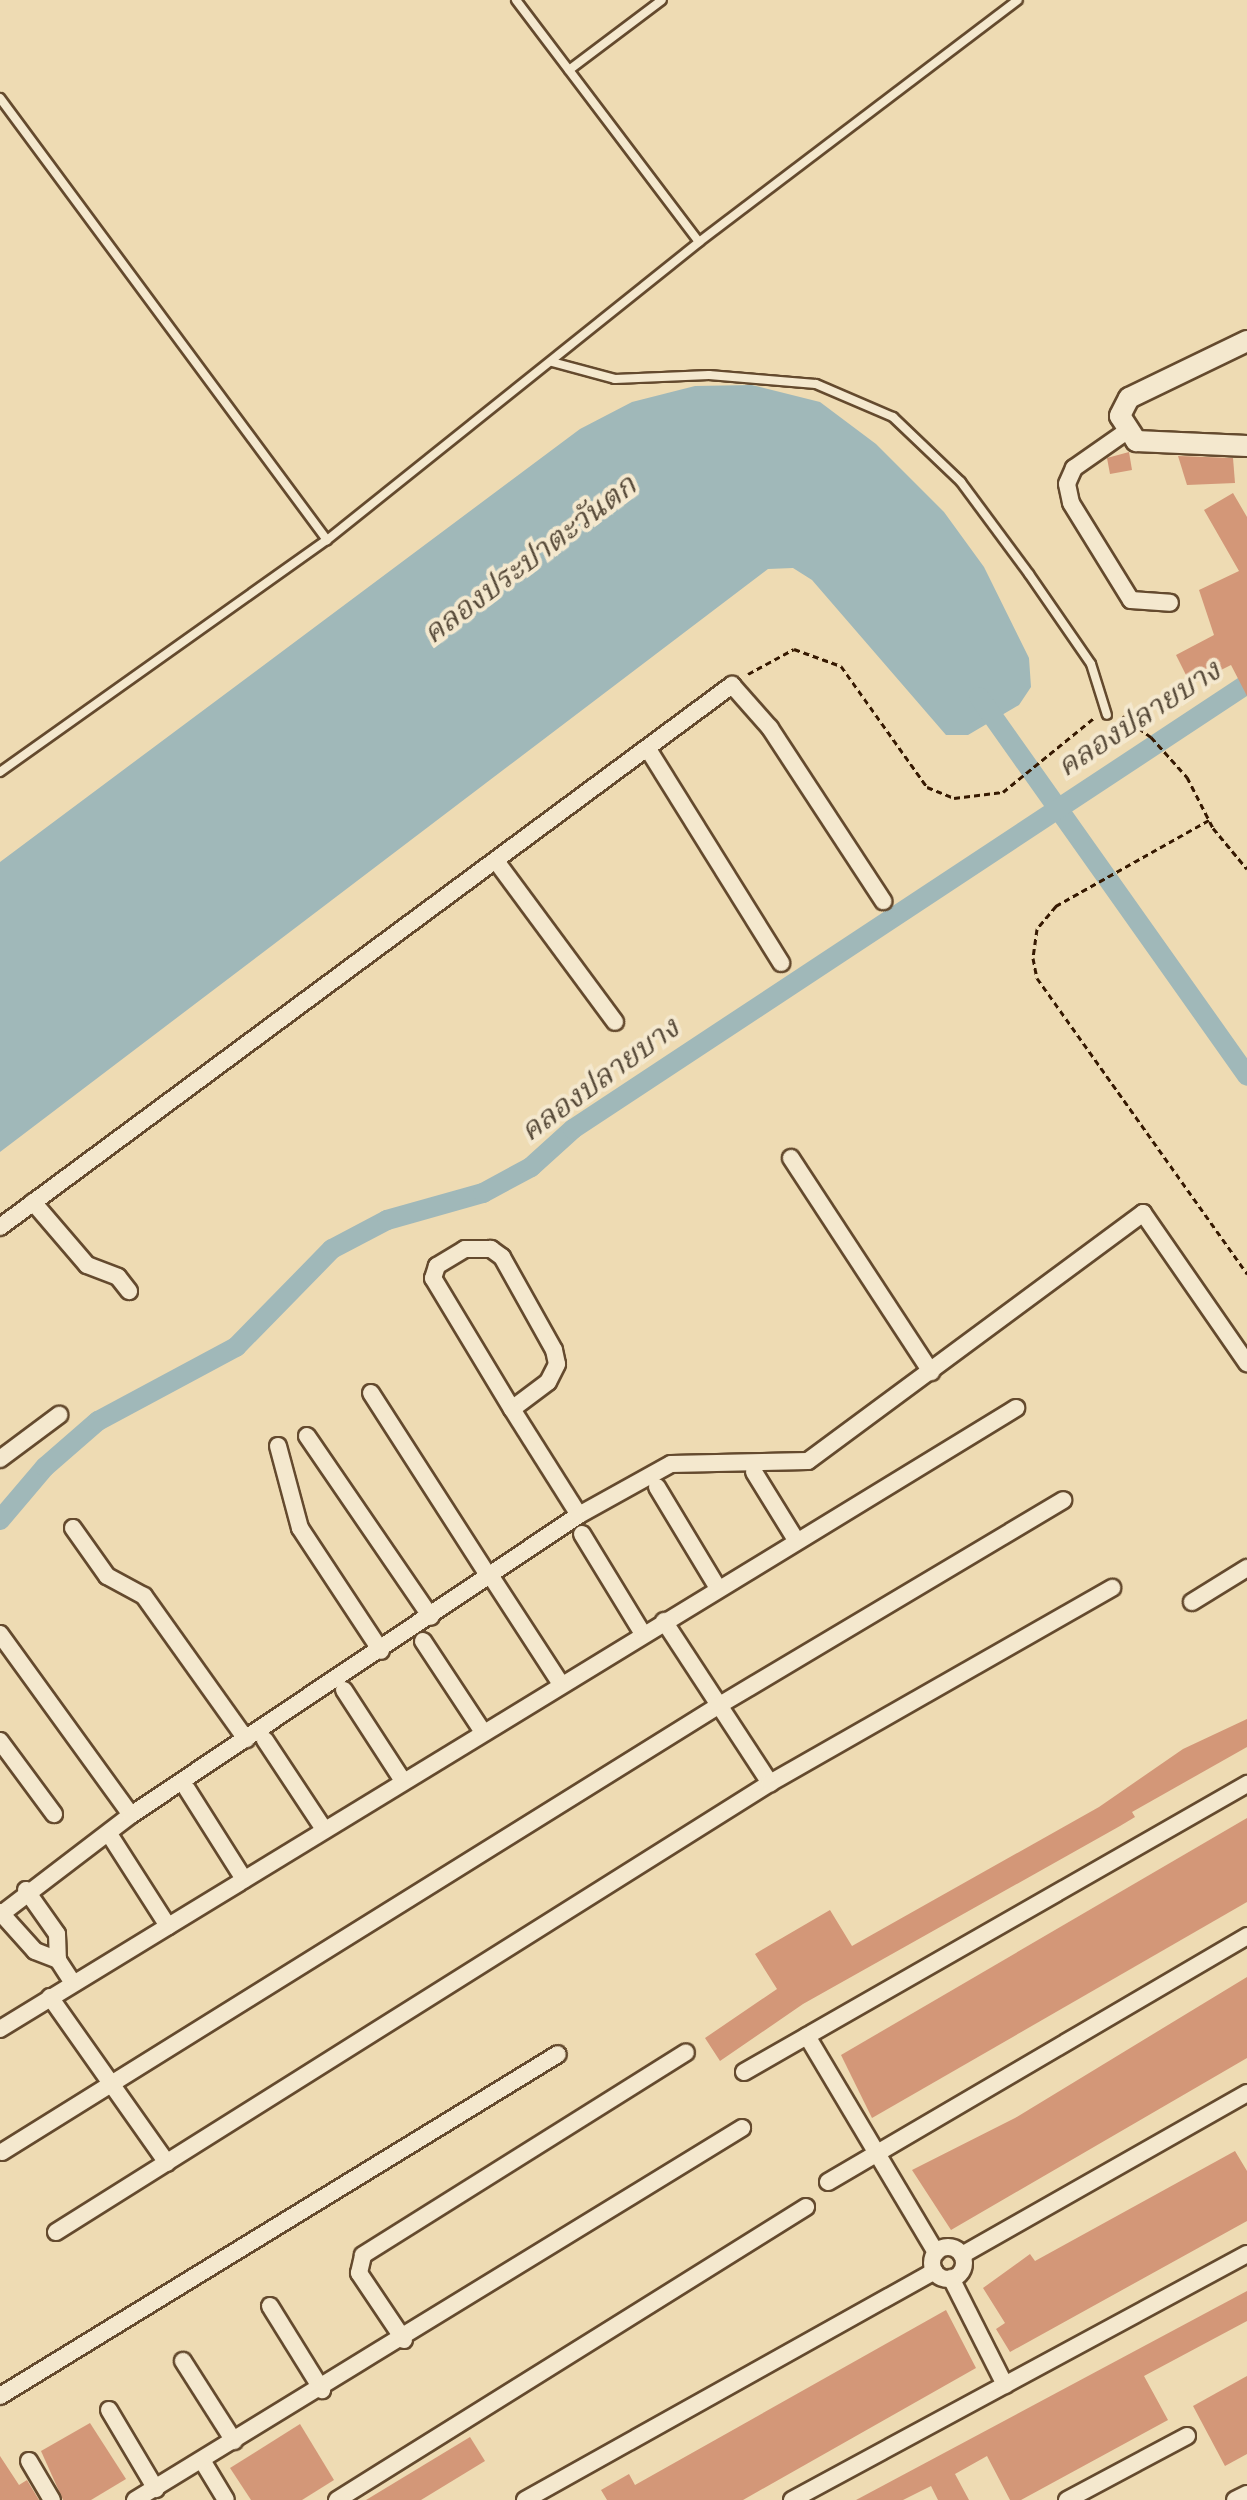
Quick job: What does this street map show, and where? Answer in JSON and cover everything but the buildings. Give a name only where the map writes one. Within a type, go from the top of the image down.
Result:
[{"type":"street","points":[[1247,341],[1129,398],[1120,416],[1136,441],[1247,446]]},
{"type":"street","points":[[1127,431],[1074,468],[1067,484],[1071,503],[1131,600],[1170,603]]},
{"type":"street","points":[[0,1227],[732,685],[770,728],[883,901]]},
{"type":"street","points":[[648,749],[781,963]]},
{"type":"street","points":[[496,861],[615,1022]]},
{"type":"street","points":[[791,1158],[931,1372]]},
{"type":"street","points":[[33,1202],[87,1265],[118,1277],[129,1291]]},
{"type":"street","points":[[58,1960],[35,1951],[0,1914],[26,1890],[131,1815],[491,1579],[579,1515],[671,1464],[808,1461],[1143,1213],[1247,1363]]},
{"type":"street","points":[[512,1409],[548,1382],[557,1364],[554,1350],[502,1257],[491,1249],[465,1249],[437,1266],[433,1278],[512,1409],[579,1515]]},
{"type":"street","points":[[371,1393],[561,1684]]},
{"type":"street","points":[[0,2029],[1016,1408]]},
{"type":"street","points":[[0,1459],[59,1415]]},
{"type":"street","points":[[307,1436],[431,1617]]},
{"type":"street","points":[[278,1446],[300,1528],[381,1651]]},
{"type":"street","points":[[754,1472],[796,1540]]},
{"type":"street","points":[[657,1487],[718,1588]]},
{"type":"street","points":[[2,2152],[718,1706],[1063,1500]]},
{"type":"street","points":[[73,1528],[107,1576],[144,1596],[246,1739]]},
{"type":"street","points":[[582,1534],[643,1634]]},
{"type":"street","points":[[1192,1602],[1247,1568]]},
{"type":"street","points":[[56,2232],[770,1783],[1112,1588]]},
{"type":"street","points":[[664,1621],[770,1783]]},
{"type":"street","points":[[0,1634],[131,1815]]},
{"type":"street","points":[[423,1641],[483,1732]]},
{"type":"street","points":[[344,1690],[403,1781]]},
{"type":"street","points":[[265,1740],[324,1829]]},
{"type":"street","points":[[0,1741],[54,1814]]},
{"type":"street","points":[[744,2072],[1247,1784]]},
{"type":"street","points":[[187,1789],[244,1879]]},
{"type":"street","points":[[111,1837],[168,1926]]},
{"type":"street","points":[[26,1890],[57,1934],[58,1960],[73,1983]]},
{"type":"street","points":[[828,2182],[1247,1936]]},
{"type":"street","points":[[50,1997],[167,2163]]},
{"type":"street","points":[[807,2036],[936,2252],[934,2271]]},
{"type":"street","points":[[404,2340],[359,2273],[363,2255],[686,2052]]},
{"type":"street","points":[[0,2396],[558,2054]]},
{"type":"street","points":[[962,2255],[1247,2093]]},
{"type":"street","points":[[135,2500],[404,2340],[742,2128]]},
{"type":"street","points":[[337,2500],[806,2207]]},
{"type":"street","points":[[936,2252],[952,2247],[962,2255],[964,2267],[951,2278]]},
{"type":"street","points":[[792,2500],[1247,2254]]},
{"type":"street","points":[[934,2271],[951,2278],[1005,2385]]},
{"type":"street","points":[[525,2500],[934,2271]]},
{"type":"street","points":[[270,2306],[322,2390]]},
{"type":"street","points":[[183,2361],[234,2441]]},
{"type":"street","points":[[109,2410],[156,2489]]},
{"type":"street","points":[[1067,2500],[1187,2436]]},
{"type":"street","points":[[29,2461],[52,2500]]},
{"type":"street","points":[[203,2462],[226,2500]]},
{"type":"street","points":[[1235,2500],[1247,2494]]},
{"type":"lane","points":[[516,0],[699,242]]},
{"type":"lane","points":[[569,70],[662,0]]},
{"type":"lane","points":[[0,772],[327,540],[699,242],[1018,0]]},
{"type":"lane","points":[[0,98],[327,540]]},
{"type":"lane","points":[[552,362],[615,379],[709,375],[816,384],[893,417],[961,482],[1029,574],[1091,664],[1107,715]]},
{"type":"path","points":[[732,685],[771,657],[794,649],[819,653],[841,666],[927,787],[954,798],[1003,792],[1080,733]]},
{"type":"path","points":[[1151,737],[1187,777],[1209,820],[1247,869]]},
{"type":"path","points":[[1209,820],[1056,906],[1037,929],[1033,958],[1037,978],[1247,1274]]},
{"type":"water","points":[[752,385],[820,402],[876,444],[944,512],[984,567],[1029,658],[1031,687],[1019,705],[968,735],[946,735],[812,580],[793,568],[768,569],[0,1152],[0,862],[580,429],[632,402],[695,386]]},
{"type":"waterway","name":"คลองปลายบาง","points":[[0,1520],[45,1467],[98,1421],[236,1347],[332,1249],[387,1220],[483,1193],[531,1167],[573,1129],[1247,684]]},
{"type":"waterway","name":"คลองประปาตะวันตก","points":[[979,697],[1247,1076]]}]
